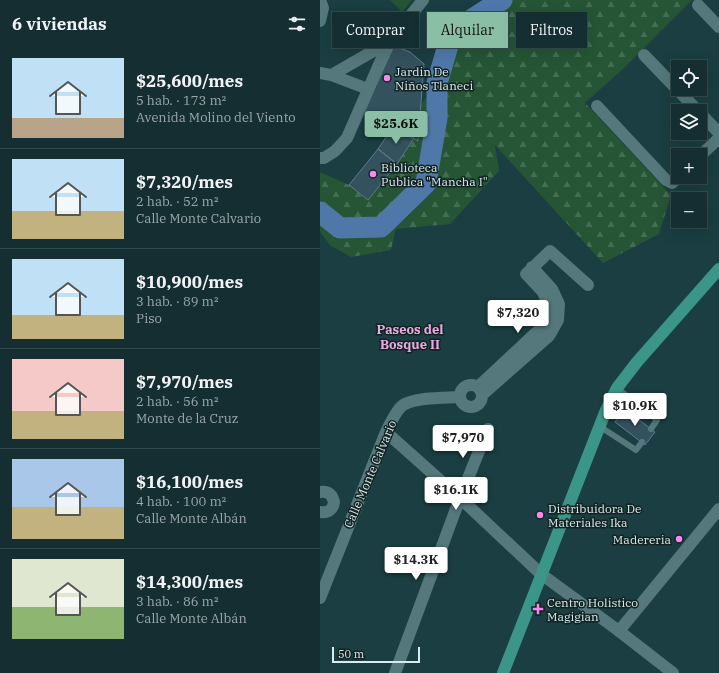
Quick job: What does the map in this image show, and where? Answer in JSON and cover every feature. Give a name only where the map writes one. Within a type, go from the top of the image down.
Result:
[{"type":"main road","points":[[503,673],[599,426],[617,388],[637,362],[719,269]]},
{"type":"street","points":[[320,0],[323,8],[320,21]]},
{"type":"street","points":[[413,12],[423,0]]},
{"type":"street","points":[[698,5],[719,27]]},
{"type":"street","points":[[325,74],[377,48]]},
{"type":"street","points":[[320,158],[324,158],[335,151],[347,138],[386,48]]},
{"type":"street","points":[[644,55],[691,104]]},
{"type":"street","points":[[325,74],[368,89]]},
{"type":"street","points":[[597,106],[666,180],[671,182]]},
{"type":"street","points":[[707,120],[719,133]]},
{"type":"street","points":[[707,149],[719,138]]},
{"type":"street","points":[[480,391],[549,336],[558,320],[559,304],[552,289],[532,267],[550,250],[588,285]]},
{"type":"street","points":[[470,385],[480,391],[480,403],[472,407],[464,404],[460,397],[460,392],[466,386],[470,385]]},
{"type":"street","name":"Calle Monte Calvario","points":[[320,598],[386,432],[398,411],[404,405],[417,400],[460,397]]},
{"type":"street","points":[[395,673],[460,498],[488,429]]},
{"type":"street","points":[[386,432],[460,498],[541,574],[673,673]]},
{"type":"street","points":[[320,492],[327,492],[331,494],[334,502],[328,512],[320,512]]},
{"type":"street","points":[[619,631],[719,509]]},
{"type":"lane","points":[[617,388],[657,420],[651,429]]},
{"type":"lane","points":[[599,426],[636,450],[642,442]]},
{"type":"green space","points":[[390,0],[412,0],[402,12]]},
{"type":"green space","points":[[500,0],[692,0],[624,68],[585,103],[671,195],[659,234],[603,263],[495,145],[499,171],[450,224],[396,229],[391,250],[351,257],[331,246],[320,232],[320,172],[349,185],[368,200],[397,164],[414,138],[418,141],[421,105],[437,83],[447,48],[508,48],[508,12],[482,12]]},
{"type":"building","points":[[393,48],[399,48],[410,52],[424,64],[418,141],[364,111]]},
{"type":"building","points":[[393,127],[414,138],[397,164],[378,149]]},
{"type":"building","name":"Biblioteca Publica \"Mancha I\"","points":[[378,149],[397,164],[368,200],[349,185]]},
{"type":"building","points":[[625,409],[655,432],[645,445],[615,422]]},
{"type":"waterway","points":[[320,212],[340,228],[381,227],[426,183],[437,118],[437,83],[452,32],[502,0]]},
{"type":"place","name":"Jardin De Niños Tlaneci","points":[[387,78]]},
{"type":"place","name":"Biblioteca Publica \"Mancha I\"","points":[[373,174]]},
{"type":"place","name":"Distribuidora De Materiales Ika","points":[[540,515]]},
{"type":"place","name":"Madereria","points":[[679,539]]},
{"type":"place","name":"Centro Holistico Magigian","points":[[538,609]]},
{"type":"district","name":"Paseos del Bosque II","points":[[410,336]]}]
